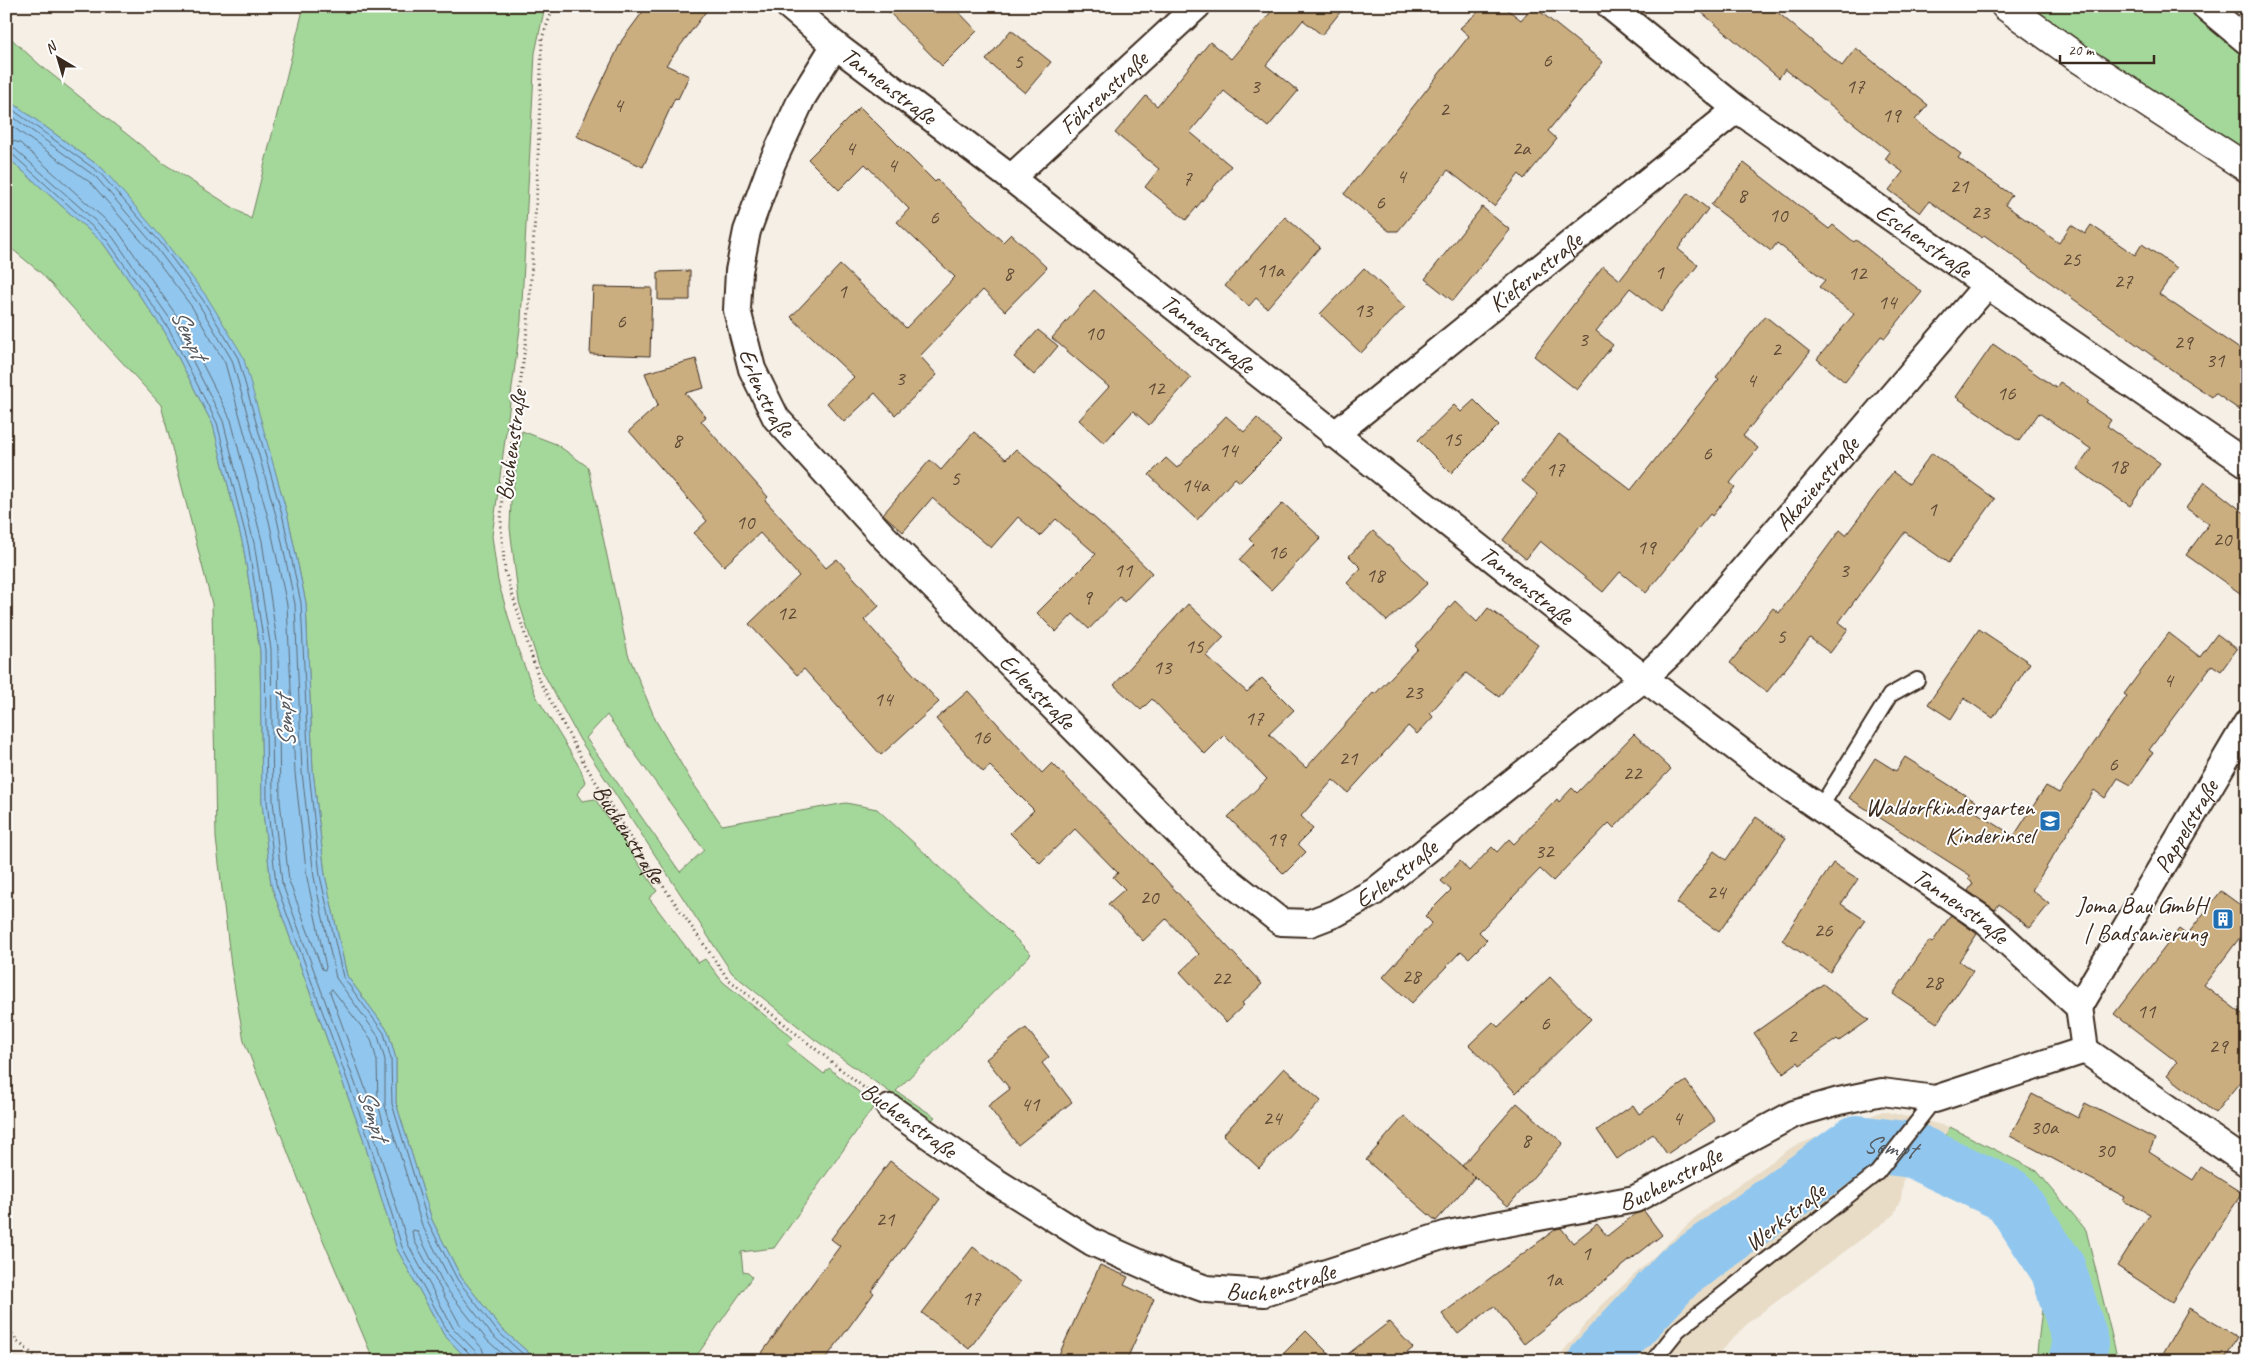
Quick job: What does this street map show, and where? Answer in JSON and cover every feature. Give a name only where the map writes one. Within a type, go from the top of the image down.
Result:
[{"type":"street","name":"Tannenstraße","points":[[789,6],[835,44],[1011,178],[1644,678],[1776,778],[1984,920],[2079,1006]]},
{"type":"street","name":"Föhrenstraße","points":[[1011,178],[1197,6]]},
{"type":"street","name":"Eschenstraße","points":[[1610,6],[1737,109],[1987,285],[2247,464]]},
{"type":"street","points":[[2005,6],[2080,60],[2247,168]]},
{"type":"street","points":[[2205,6],[2247,41]]},
{"type":"street","name":"Erlenstraße","points":[[835,44],[802,98],[772,163],[747,231],[738,271],[737,310],[752,369],[776,418],[885,538],[1214,869],[1236,887],[1282,922],[1310,923],[1336,912],[1374,892],[1644,678]]},
{"type":"street","name":"Kiefernstraße","points":[[1334,435],[1737,109]]},
{"type":"street","name":"Akazienstraße","points":[[1644,678],[1676,648],[1987,285]]},
{"type":"street","name":"Pappelstraße","points":[[2079,1006],[2247,723]]},
{"type":"street","points":[[2079,1006],[2085,1050],[2247,1163]]},
{"type":"street","name":"Buchenstraße","points":[[890,1108],[993,1180],[1092,1242],[1164,1274],[1206,1289],[1264,1293],[1448,1234],[1635,1199],[1794,1114],[1839,1101],[1882,1092],[1935,1099],[2085,1050]]},
{"type":"lane","points":[[1820,808],[1890,695],[1917,680]]},
{"type":"lane","name":"Werkstraße","points":[[1653,1361],[1678,1330],[1878,1173],[1935,1099]]},
{"type":"path","name":"Buchenstraße","points":[[554,6],[542,38],[537,187],[528,323],[515,426],[502,492],[501,527],[505,571],[539,679],[584,763],[647,863],[728,978],[890,1108]]},
{"type":"path","points":[[6,1326],[18,1342],[41,1361]]},
{"type":"shaded area","points":[[1883,1111],[1950,1127],[1929,1169],[1904,1176],[1901,1199],[1893,1216],[1750,1321],[1711,1361],[1555,1361],[1600,1307],[1699,1214],[1792,1147]]},
{"type":"green space","points":[[304,6],[545,6],[535,53],[521,321],[492,536],[498,581],[517,647],[536,696],[580,768],[585,782],[577,794],[582,801],[595,799],[657,891],[649,898],[698,963],[705,959],[723,982],[793,1038],[787,1044],[824,1074],[829,1068],[875,1105],[774,1248],[741,1252],[743,1272],[748,1273],[752,1277],[693,1361],[538,1361],[501,1328],[461,1277],[432,1220],[396,1103],[396,1059],[388,1031],[347,976],[325,875],[313,771],[306,603],[288,517],[265,437],[103,169],[6,98],[6,34],[40,65],[163,163],[251,219]]},
{"type":"green space","points":[[2026,6],[2192,6],[2247,52],[2247,156]]},
{"type":"green space","points":[[6,156],[103,243],[165,332],[213,425],[243,545],[260,651],[262,802],[271,885],[363,1138],[397,1249],[444,1335],[469,1361],[374,1361],[313,1216],[244,1041],[231,966],[216,838],[212,604],[161,405],[41,273],[6,244]]},
{"type":"green space","points":[[522,431],[556,444],[588,467],[628,654],[656,721],[690,779],[722,825],[846,803],[877,809],[992,915],[1031,954],[896,1091],[935,1117],[931,1121],[814,1039],[732,973],[580,740],[539,665],[519,602],[510,528],[511,501]],"holes":[[[607,715],[704,850],[680,872],[586,738]]]},
{"type":"green space","points":[[1950,1127],[2037,1171],[2086,1230],[2118,1361],[2036,1361],[2043,1300],[2009,1229],[1968,1200],[1904,1176],[1929,1169]]},
{"type":"water","points":[[6,98],[103,169],[163,239],[207,297],[243,356],[288,517],[306,603],[313,771],[325,875],[347,976],[388,1031],[396,1059],[396,1103],[432,1220],[461,1277],[501,1328],[538,1361],[469,1361],[444,1335],[397,1249],[363,1138],[271,885],[262,802],[260,651],[243,545],[213,425],[165,332],[103,243],[6,156]]},
{"type":"building","points":[[647,6],[710,6],[666,65],[689,76],[678,99],[675,98],[643,167],[576,136],[622,40]]},
{"type":"building","points":[[883,6],[953,6],[977,31],[942,66]]},
{"type":"building","points":[[1276,6],[1345,6],[1322,35],[1303,20],[1266,65],[1298,91],[1268,127],[1224,91],[1190,132],[1231,166],[1186,220],[1145,187],[1159,169],[1115,133],[1146,96],[1157,106],[1210,42],[1231,59]]},
{"type":"building","points":[[1485,6],[1503,6],[1521,20],[1533,6],[1603,62],[1548,131],[1557,139],[1524,179],[1519,174],[1494,206],[1448,170],[1398,231],[1389,231],[1344,194],[1469,36],[1460,28]]},
{"type":"building","points":[[1694,6],[1770,6],[1842,66],[1856,48],[1928,105],[1915,120],[1961,154],[1958,158],[2012,195],[2005,205],[2059,243],[2071,225],[2085,234],[2091,225],[2135,255],[2142,244],[2177,268],[2159,294],[2247,354],[2247,415],[2215,393],[2212,397],[2182,377],[1984,235],[1982,238],[1929,201],[1920,213],[1889,190],[1903,172],[1885,159],[1890,152],[1785,69],[1779,78]]},
{"type":"building","points":[[1011,30],[1051,62],[1025,93],[986,60]]},
{"type":"building","points":[[860,107],[935,182],[937,180],[1003,242],[1011,234],[1047,268],[1005,311],[983,290],[920,356],[937,375],[895,415],[875,393],[844,422],[827,403],[854,377],[791,317],[840,265],[906,328],[955,277],[897,222],[909,209],[865,164],[839,190],[808,159]]},
{"type":"building","points":[[1744,163],[1829,229],[1833,225],[1854,242],[1856,240],[1922,292],[1885,338],[1881,336],[1845,382],[1817,359],[1854,314],[1819,287],[1825,280],[1777,243],[1771,251],[1711,205]]},
{"type":"building","points":[[1688,193],[1708,209],[1678,249],[1698,265],[1661,312],[1630,288],[1596,331],[1613,345],[1577,390],[1534,356],[1603,266],[1620,280]]},
{"type":"building","points":[[1482,207],[1510,230],[1453,301],[1425,279]]},
{"type":"building","points":[[1285,217],[1320,247],[1267,308],[1256,298],[1249,306],[1225,286]]},
{"type":"building","points":[[1364,268],[1405,307],[1361,353],[1320,314]]},
{"type":"building","points":[[690,271],[690,300],[658,300],[658,272]]},
{"type":"building","points":[[593,287],[652,288],[650,356],[590,354]]},
{"type":"building","points":[[1094,290],[1191,378],[1149,425],[1133,411],[1104,443],[1079,420],[1109,387],[1052,338]]},
{"type":"building","points":[[1765,316],[1810,352],[1743,436],[1758,448],[1730,483],[1735,487],[1712,516],[1710,514],[1646,593],[1620,572],[1603,592],[1540,541],[1526,559],[1503,540],[1538,494],[1522,481],[1559,434],[1631,490],[1719,379],[1716,377]]},
{"type":"building","points":[[1038,330],[1058,346],[1034,375],[1014,357]]},
{"type":"building","points":[[1993,344],[2056,388],[2060,382],[2088,401],[2086,403],[2111,420],[2107,426],[2160,463],[2130,506],[2077,469],[2091,449],[2039,413],[2019,441],[1956,397]]},
{"type":"building","points":[[696,359],[704,388],[685,393],[706,417],[701,421],[768,497],[765,500],[826,568],[837,559],[879,606],[864,620],[939,702],[881,755],[804,669],[797,675],[749,624],[799,576],[760,533],[724,566],[694,533],[707,521],[629,431],[658,405],[645,373]]},
{"type":"building","points":[[1474,400],[1499,425],[1451,473],[1418,440],[1454,405],[1461,412]]},
{"type":"building","points":[[1226,416],[1244,432],[1257,418],[1281,441],[1240,482],[1235,478],[1197,520],[1149,475],[1166,458],[1177,468]]},
{"type":"building","points":[[974,432],[1006,459],[1016,449],[1100,523],[1152,573],[1124,602],[1120,597],[1089,629],[1073,614],[1056,632],[1037,613],[1096,554],[1056,519],[1040,536],[1018,517],[991,548],[932,498],[903,532],[883,514],[930,460],[941,470]]},
{"type":"building","points":[[1932,453],[1995,499],[1948,563],[1905,532],[1839,622],[1848,629],[1830,653],[1810,638],[1767,692],[1730,663],[1773,608],[1779,613],[1840,530],[1846,535],[1893,472],[1909,484]]},
{"type":"building","points":[[2205,482],[2247,515],[2247,598],[2186,555],[2209,524],[2186,508]]},
{"type":"building","points":[[1283,503],[1321,538],[1271,590],[1239,560],[1254,544],[1249,539]]},
{"type":"building","points":[[1373,531],[1428,583],[1387,621],[1347,583],[1361,568],[1349,556]]},
{"type":"building","points":[[1455,601],[1477,622],[1488,608],[1538,645],[1499,697],[1466,673],[1430,713],[1433,717],[1417,734],[1408,726],[1348,793],[1333,780],[1301,816],[1313,829],[1298,844],[1306,852],[1284,874],[1228,817],[1267,779],[1224,735],[1205,754],[1152,699],[1141,710],[1114,685],[1188,604],[1224,637],[1206,656],[1247,692],[1262,678],[1294,710],[1269,734],[1306,768],[1373,693],[1375,694],[1418,649],[1415,646]]},
{"type":"building","points":[[1979,629],[2030,663],[1993,718],[1964,698],[1951,719],[1928,704]]},
{"type":"building","points":[[2169,633],[2200,657],[2217,634],[2237,649],[2221,671],[2212,665],[2149,750],[2153,753],[2131,785],[2118,778],[2105,798],[2094,790],[2032,890],[2049,904],[2030,928],[1999,904],[1995,910],[1968,891],[1973,883],[1968,879],[1971,876],[1849,798],[1875,758],[1896,771],[1905,757],[1976,802],[1971,809],[2014,836],[2046,786],[2059,793],[2127,696],[2124,694]]},
{"type":"building","points":[[968,691],[1042,773],[1052,763],[1138,850],[1262,984],[1226,1022],[1180,972],[1199,954],[1166,919],[1143,941],[1108,904],[1125,889],[1113,877],[1118,873],[1075,829],[1040,863],[1010,833],[1034,810],[990,766],[983,772],[936,719]]},
{"type":"building","points":[[1634,734],[1671,769],[1614,828],[1609,823],[1553,881],[1540,869],[1479,932],[1487,940],[1469,958],[1461,951],[1412,1003],[1383,977],[1432,923],[1425,916],[1451,890],[1441,881],[1460,861],[1469,871],[1492,847],[1497,852],[1509,839],[1514,844],[1557,799],[1559,802],[1572,788],[1577,793]]},
{"type":"building","points":[[1756,817],[1786,838],[1719,932],[1677,903],[1714,851],[1726,860]]},
{"type":"building","points":[[1833,863],[1858,879],[1841,904],[1865,920],[1830,972],[1782,940]]},
{"type":"building","points":[[2221,891],[2247,910],[2247,928],[2204,985],[2247,1018],[2247,1073],[2215,1113],[2167,1075],[2177,1062],[2114,1014],[2179,929],[2187,935]]},
{"type":"building","points":[[1951,915],[1977,934],[1959,961],[1973,971],[1937,1023],[1893,994],[1929,941],[1932,943]]},
{"type":"building","points":[[1550,977],[1591,1019],[1516,1093],[1469,1045],[1493,1022],[1498,1027]]},
{"type":"building","points":[[1823,984],[1869,1020],[1839,1041],[1837,1039],[1800,1065],[1798,1062],[1783,1073],[1754,1033]]},
{"type":"building","points":[[1026,1028],[1049,1057],[1042,1063],[1072,1102],[1018,1145],[988,1106],[1010,1089],[986,1059]]},
{"type":"building","points":[[1284,1068],[1321,1101],[1259,1168],[1223,1135]]},
{"type":"building","points":[[1686,1081],[1715,1121],[1667,1154],[1653,1134],[1617,1159],[1597,1130],[1633,1105],[1639,1114]]},
{"type":"building","points":[[2032,1094],[2078,1118],[2085,1103],[2155,1139],[2149,1152],[2193,1180],[2201,1167],[2242,1193],[2172,1302],[2117,1266],[2150,1214],[2123,1201],[2125,1197],[2010,1136]]},
{"type":"building","points":[[1517,1103],[1563,1143],[1508,1206],[1462,1166]]},
{"type":"building","points":[[1404,1116],[1475,1177],[1436,1221],[1366,1160]]},
{"type":"building","points":[[890,1161],[940,1199],[871,1291],[874,1293],[824,1361],[756,1361],[840,1246],[831,1239]]},
{"type":"building","points":[[1644,1211],[1662,1235],[1524,1344],[1494,1306],[1458,1334],[1442,1314],[1556,1229],[1561,1228],[1573,1243],[1597,1224],[1607,1236],[1635,1214]]},
{"type":"building","points":[[973,1247],[1020,1282],[969,1349],[922,1313]]},
{"type":"building","points":[[1100,1265],[1128,1277],[1124,1285],[1154,1299],[1126,1361],[1056,1361]]},
{"type":"building","points":[[2189,1308],[2238,1337],[2224,1361],[2158,1361]]},
{"type":"building","points":[[1389,1322],[1413,1348],[1397,1361],[1339,1361]]},
{"type":"building","points":[[1306,1331],[1336,1361],[1276,1361]]},
{"type":"waterway","name":"Sempt","points":[[1596,1361],[1679,1272],[1857,1143],[1912,1150],[2010,1196],[2058,1269],[2081,1343],[2076,1361]]},
{"type":"place","name":"Waldorfkindergarten Kinderinsel","points":[[2050,821]]},
{"type":"place","name":"Joma Bau GmbH | Badsanierung","points":[[2223,919]]}]
